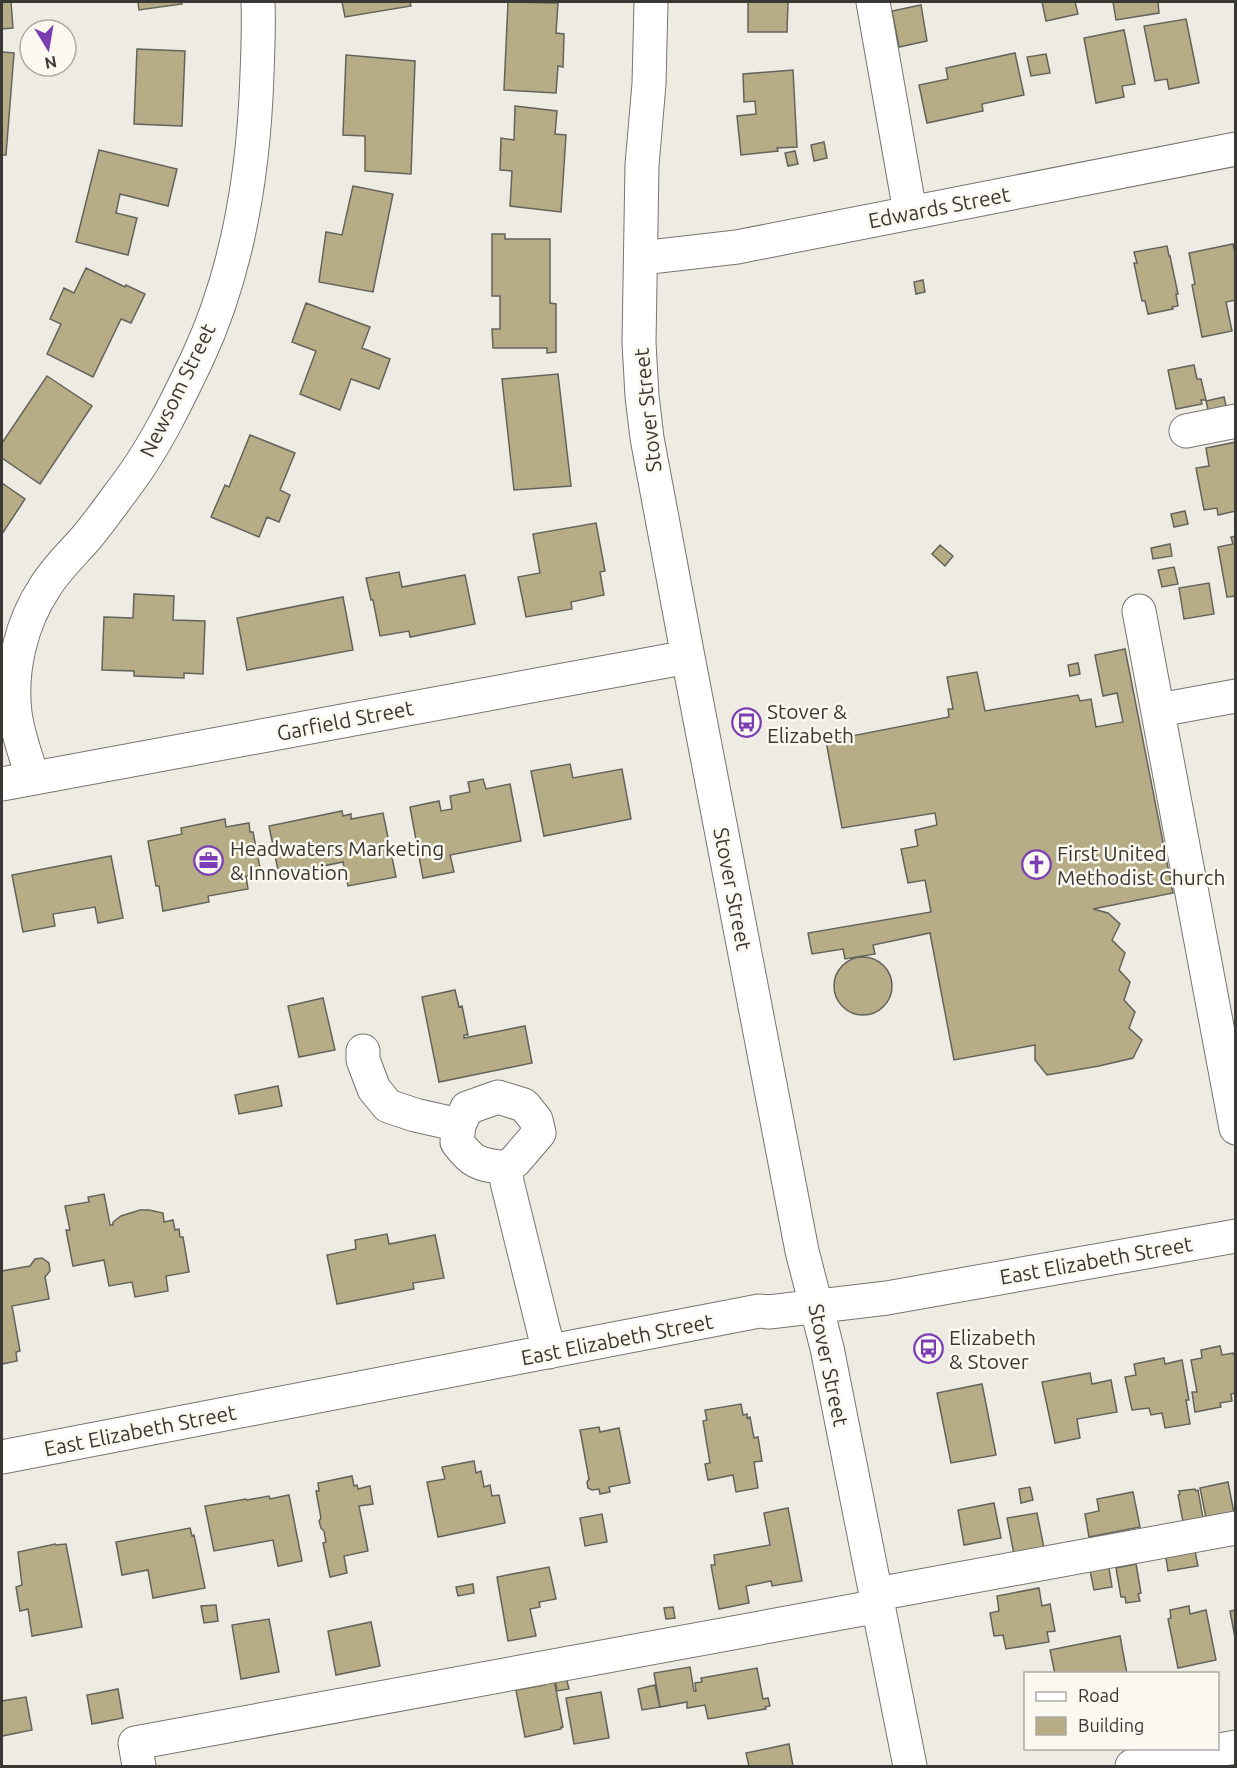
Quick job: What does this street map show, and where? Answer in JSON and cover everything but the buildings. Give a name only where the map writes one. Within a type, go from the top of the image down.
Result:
[{"type":"street","name":"Newsom Street","points":[[33,778],[21,745],[15,711],[15,670],[18,650],[28,618],[44,587],[86,538],[132,477],[165,424],[199,355],[221,296],[238,234],[250,172],[256,121],[258,2]]},
{"type":"street","name":"Stover Street","points":[[651,2],[649,84],[642,165],[639,342],[647,438],[802,1251],[817,1305],[910,1767]]},
{"type":"street","points":[[873,2],[910,212]]},
{"type":"street","name":"Edwards Street","points":[[641,258],[737,247],[1236,149]]},
{"type":"street","points":[[1186,431],[1236,421]]},
{"type":"street","points":[[1139,611],[1236,1128]]},
{"type":"street","name":"Garfield Street","points":[[2,784],[688,657]]},
{"type":"street","points":[[1159,710],[1236,696]]},
{"type":"street","points":[[363,1051],[363,1060],[374,1089],[388,1106],[415,1116],[459,1125]]},
{"type":"street","points":[[498,1097],[524,1105],[536,1120],[539,1132],[515,1161],[506,1168],[480,1164],[468,1157],[458,1142],[459,1125],[467,1108],[498,1097]]},
{"type":"street","points":[[506,1168],[507,1182],[549,1352]]},
{"type":"street","name":"East Elizabeth Street","points":[[2,1457],[759,1311],[769,1312],[887,1298],[1236,1236]]},
{"type":"street","points":[[139,1767],[135,1743],[878,1600],[1236,1528]]},
{"type":"street","points":[[1132,1767],[1236,1747]]},
{"type":"place","name":"Stover & Elizabeth","points":[[746,723]]},
{"type":"place","name":"Headwaters Marketing & Innovation","points":[[209,860]]},
{"type":"place","name":"First United Methodist Church","points":[[1036,865]]},
{"type":"place","name":"Elizabeth & Stover","points":[[928,1349]]}]
